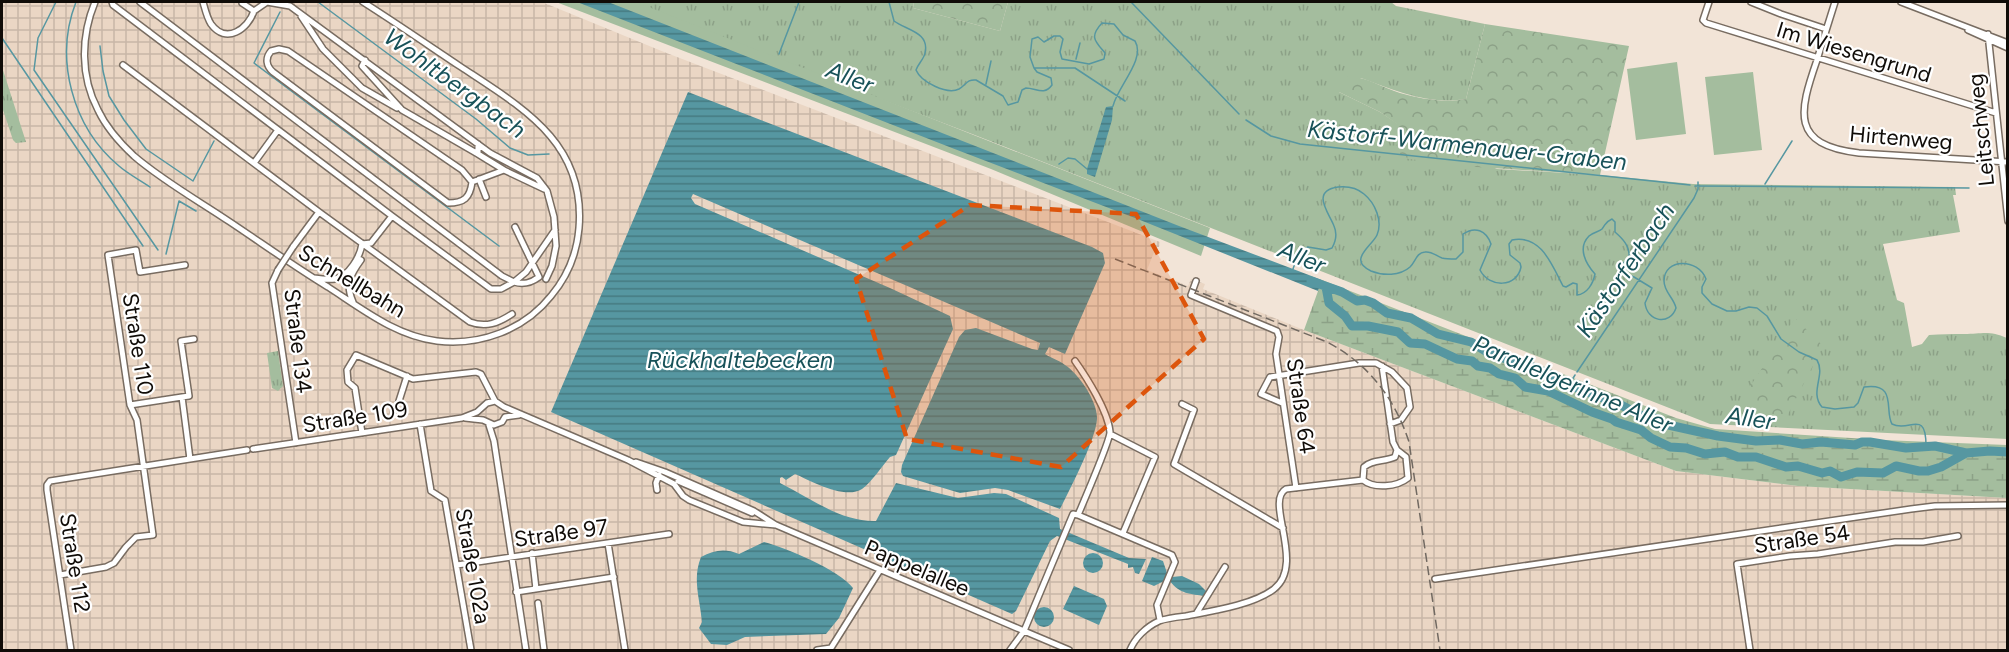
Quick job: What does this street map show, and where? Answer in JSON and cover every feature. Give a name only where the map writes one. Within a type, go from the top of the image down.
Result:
[{"type":"street","name":"Schnellbahn","points":[[95,2],[86,29],[86,76],[97,109],[113,133],[146,165],[312,278],[380,322],[397,330],[436,341],[472,341],[507,331],[538,310],[561,283],[575,251],[580,216],[577,190],[569,165],[552,139],[533,117],[363,2]]},
{"type":"street","points":[[112,2],[278,130],[491,289],[501,289],[526,272],[555,230]]},
{"type":"street","points":[[140,2],[502,276],[521,284],[532,282],[538,277],[515,227]]},
{"type":"street","points":[[211,2],[204,4],[212,25],[223,33],[232,34],[246,26],[254,11],[267,2],[290,6],[490,153],[537,178],[546,190],[554,217],[556,246],[552,266],[546,279]]},
{"type":"street","points":[[242,2],[254,11]]},
{"type":"street","name":"Im Wiesengrund","points":[[1709,2],[1703,21],[1996,113]]},
{"type":"street","points":[[1751,2],[1826,29]]},
{"type":"street","name":"Hirtenweg","points":[[1835,2],[1805,92],[1803,112],[1805,124],[1820,143],[1842,152],[2005,162]]},
{"type":"street","points":[[1901,2],[1961,26],[2007,48]]},
{"type":"street","points":[[299,13],[322,49],[362,88],[504,170],[546,190]]},
{"type":"street","points":[[1988,38],[2007,43]]},
{"type":"street","name":"Leitschweg","points":[[1988,38],[1996,113],[2005,162],[2007,221]]},
{"type":"street","points":[[279,49],[288,51],[462,170],[472,182],[467,199],[458,203],[448,203],[273,72],[267,63],[267,56],[271,51],[279,49]]},
{"type":"street","points":[[365,60],[362,66],[402,110]]},
{"type":"street","points":[[123,65],[470,322],[482,326],[500,321],[512,314]]},
{"type":"street","points":[[254,163],[278,130]]},
{"type":"street","points":[[478,144],[478,154]]},
{"type":"street","points":[[472,182],[504,170]]},
{"type":"street","points":[[479,179],[486,197]]},
{"type":"street","name":"Straße 134","points":[[296,443],[272,284],[278,270],[319,212]]},
{"type":"street","points":[[362,244],[371,243],[392,216]]},
{"type":"street","points":[[312,278],[337,279],[343,276],[360,256],[362,244]]},
{"type":"street","points":[[354,304],[348,291],[350,275],[363,256],[362,244]]},
{"type":"street","name":"Straße 110","points":[[60,575],[106,567],[114,563],[136,537],[153,535],[137,420],[130,405],[108,255],[136,250],[140,272],[185,265]]},
{"type":"street","name":"Straße 64","points":[[1196,281],[1191,295],[1275,329],[1279,337],[1276,354],[1296,488]]},
{"type":"street","points":[[130,405],[189,396],[181,341],[194,339]]},
{"type":"street","points":[[362,433],[355,388],[348,382],[347,370],[356,355],[413,378],[476,372],[481,374],[495,401],[504,407],[505,417],[499,424],[494,441]]},
{"type":"street","points":[[1075,361],[1102,407],[1110,434],[1078,516]]},
{"type":"street","points":[[1282,402],[1261,394],[1270,377],[1359,363],[1376,363],[1392,372],[1407,388],[1410,406],[1401,420],[1390,424]]},
{"type":"street","points":[[1130,651],[1141,634],[1160,620],[1224,609],[1266,593],[1278,585],[1287,566],[1279,504],[1280,495],[1286,489],[1363,480],[1376,486],[1404,482],[1408,478],[1406,457],[1397,450],[1393,442],[1382,366]]},
{"type":"street","points":[[399,401],[407,376]]},
{"type":"street","points":[[483,420],[486,386]]},
{"type":"street","points":[[182,397],[190,459]]},
{"type":"street","points":[[462,418],[495,401]]},
{"type":"street","points":[[1182,405],[1194,410],[1174,464],[1283,528]]},
{"type":"street","name":"Pappelallee","points":[[504,407],[628,460],[674,484],[683,496],[715,511],[743,522],[776,525]]},
{"type":"street","points":[[505,417],[524,416]]},
{"type":"street","points":[[462,418],[483,420],[489,425],[494,441],[526,651]]},
{"type":"street","name":"Straße 109","points":[[50,481],[462,418]]},
{"type":"street","name":"Straße 102a","points":[[420,424],[430,491],[445,500],[471,651]]},
{"type":"street","points":[[489,425],[499,424]]},
{"type":"street","points":[[1110,434],[1155,457],[1123,533]]},
{"type":"street","points":[[1363,480],[1364,467],[1370,462],[1395,457],[1397,450]]},
{"type":"street","name":"Pappelallee","points":[[628,460],[646,464],[712,492],[754,511],[776,525],[1069,651]]},
{"type":"street","points":[[657,490],[658,477],[662,474],[765,518]]},
{"type":"street","name":"Straße 112","points":[[50,481],[47,490],[71,651]]},
{"type":"street","points":[[692,501],[689,496],[692,490],[698,490]]},
{"type":"street","points":[[715,511],[712,506],[713,502],[721,500]]},
{"type":"street","points":[[1435,579],[1919,508],[2007,505]]},
{"type":"street","points":[[743,522],[747,515],[745,511]]},
{"type":"street","points":[[1010,651],[1024,631],[1073,514],[1172,555],[1175,561],[1157,605],[1160,620]]},
{"type":"street","name":"Straße 97","points":[[457,565],[669,534]]},
{"type":"street","name":"Straße 54","points":[[1749,651],[1737,564],[1790,556],[1818,555],[1895,542],[1923,542],[1958,536]]},
{"type":"street","points":[[608,543],[625,651]]},
{"type":"street","points":[[532,553],[536,589]]},
{"type":"street","points":[[1196,614],[1225,567]]},
{"type":"street","points":[[817,651],[831,650],[880,570]]},
{"type":"street","points":[[516,592],[614,577]]},
{"type":"street","points":[[538,603],[544,651]]},
{"type":"highlighted area","points":[[970,205],[1136,214],[1204,339],[1061,467],[907,439],[856,279]]},
{"type":"shaded area","points":[[2,2],[542,2],[664,52],[1160,242],[1147,270],[1188,286],[1191,279],[1205,284],[1203,289],[1304,330],[1676,471],[1798,486],[2007,498],[2007,650],[2,650]]},
{"type":"green space","points":[[556,2],[636,2],[1210,228],[1201,256],[991,169]]},
{"type":"green space","points":[[627,2],[914,2],[913,8],[1000,31],[1008,2],[1391,2],[1396,6],[1485,24],[1466,99],[1425,98],[1399,92],[1361,78],[1339,92],[1380,112],[1398,124],[1497,169],[1600,175],[1693,184],[1955,187],[1956,195],[1953,195],[1960,232],[1883,244],[1897,300],[1904,303],[1912,347],[1922,344],[1929,335],[1985,333],[2007,338],[2007,439],[1710,424],[972,134]]},
{"type":"green space","points":[[914,2],[1008,2],[1000,31],[913,8]]},
{"type":"green space","points":[[1485,24],[1629,46],[1600,175],[1461,166],[1402,158],[1396,144],[1397,124],[1380,112],[1339,92],[1336,85],[1337,79],[1353,77],[1416,97],[1441,100],[1466,99]]},
{"type":"green space","points":[[1677,62],[1686,134],[1636,140],[1627,69]]},
{"type":"green space","points":[[2,67],[26,142],[16,143],[13,140],[2,107]]},
{"type":"green space","points":[[1753,72],[1762,150],[1714,155],[1705,77]]},
{"type":"green space","points":[[1322,280],[1676,418],[1715,429],[1882,440],[2007,445],[2007,498],[1798,486],[1676,471],[1304,330]]},
{"type":"green space","points":[[1795,318],[1823,346],[1784,422],[1741,418],[1734,411]]},
{"type":"green space","points":[[278,351],[283,386],[278,391],[272,388],[267,353]]},
{"type":"water","points":[[577,2],[608,2],[1322,280],[1318,291],[1135,218]]},
{"type":"water","name":"Rückhaltebecken","points":[[688,92],[1103,253],[1105,263],[1065,354],[1049,347],[1045,354],[1063,363],[1076,375],[1091,397],[1097,419],[1096,428],[1082,464],[1060,509],[1008,490],[995,488],[960,493],[903,476],[901,472],[902,465],[959,337],[965,330],[976,328],[1032,349],[1038,350],[1040,343],[693,194],[691,198],[695,204],[950,316],[953,329],[896,455],[890,457],[873,479],[855,492],[838,491],[795,474],[786,480],[780,478],[780,483],[850,518],[876,521],[896,483],[958,498],[994,493],[1006,494],[1059,518],[1060,529],[1129,558],[1146,559],[1139,574],[1135,573],[1133,567],[1128,568],[1128,564],[1057,536],[1050,541],[1016,611],[1012,614],[551,412]]},
{"type":"water","points":[[1113,106],[1112,120],[1095,177],[1087,174],[1087,169],[1106,107]]},
{"type":"water","points":[[764,542],[799,554],[825,567],[853,588],[839,618],[826,634],[745,637],[727,645],[711,644],[699,628],[702,622],[697,573],[701,557],[720,551],[739,554]]},
{"type":"water","points":[[1093,553],[1100,556],[1103,563],[1100,570],[1093,573],[1086,570],[1083,563],[1086,556]]},
{"type":"water","points":[[1152,557],[1163,561],[1167,573],[1164,581],[1154,586],[1142,581]]},
{"type":"water","points":[[1182,576],[1199,584],[1207,592],[1205,596],[1181,591],[1170,581],[1172,577]]},
{"type":"water","points":[[1074,586],[1104,599],[1107,606],[1099,625],[1063,609]]},
{"type":"water","points":[[1044,607],[1051,610],[1054,617],[1051,624],[1044,627],[1037,624],[1034,617],[1037,610]]},
{"type":"waterway","points":[[56,2],[38,38],[34,70],[158,250]]},
{"type":"waterway","points":[[76,2],[67,46],[68,68],[79,112],[89,132],[103,150],[123,169],[150,187]]},
{"type":"waterway","name":"Wohltbergbach","points":[[318,2],[476,119],[510,148],[528,155],[549,154]]},
{"type":"waterway","points":[[779,54],[799,2]]},
{"type":"waterway","points":[[889,2],[894,21],[916,32],[924,40],[926,46],[924,55],[916,70],[923,79],[941,89],[948,90],[959,89],[969,81],[976,80],[1003,96],[1008,105],[1018,102],[1022,90],[1026,88],[1043,91],[1052,85],[1051,78],[1037,72],[1034,68],[1030,57],[1032,39],[1038,37],[1044,42],[1054,36],[1060,36],[1063,39],[1060,52],[1062,59],[1089,64],[1104,59],[1105,53],[1095,39],[1098,28],[1102,23],[1114,24],[1123,35],[1135,41],[1137,56],[1113,106]]},
{"type":"waterway","name":"Kästorf-Warmenauer-Graben","points":[[1131,2],[1239,114]]},
{"type":"waterway","points":[[280,12],[254,63],[499,246]]},
{"type":"waterway","points":[[2,38],[143,246]]},
{"type":"waterway","points":[[1076,59],[1080,43]]},
{"type":"waterway","points":[[100,46],[109,96],[146,149],[193,181],[214,141]]},
{"type":"waterway","points":[[986,84],[991,61]]},
{"type":"waterway","points":[[1034,68],[1075,68],[1125,101]]},
{"type":"waterway","name":"Kästorf-Warmenauer-Graben","points":[[1246,120],[1271,136],[1300,144],[1690,185]]},
{"type":"waterway","points":[[1765,184],[1792,141]]},
{"type":"waterway","points":[[1059,164],[1068,158],[1075,159],[1087,169]]},
{"type":"waterway","name":"Kästorferbach","points":[[1577,372],[1694,198],[1698,182]]},
{"type":"waterway","name":"Kästorf-Warmenauer-Graben","points":[[1695,186],[1969,188]]},
{"type":"waterway","points":[[1293,269],[1299,252],[1308,247],[1326,250],[1332,248],[1336,231],[1323,198],[1330,189],[1338,187],[1358,190],[1375,207],[1379,230],[1363,253],[1361,262],[1364,267],[1381,274],[1396,274],[1406,270],[1418,256],[1425,252],[1442,258],[1456,259],[1463,252],[1463,234],[1476,230],[1486,235],[1491,244],[1480,270],[1490,280],[1509,282],[1518,274],[1520,263],[1510,255],[1509,244],[1512,240],[1522,239],[1538,246],[1550,261],[1563,286],[1577,284],[1577,295],[1589,288],[1595,274],[1584,256],[1585,241],[1612,219],[1615,222],[1615,232],[1623,240],[1628,250],[1629,258],[1621,265],[1623,273],[1652,288],[1645,303],[1654,318],[1669,317],[1676,308],[1664,285],[1665,273],[1669,268],[1682,264],[1696,267],[1706,279],[1702,293],[1712,304],[1727,311],[1757,308],[1767,316],[1781,339],[1799,352],[1817,360],[1820,372],[1817,395],[1822,407],[1835,409],[1854,407],[1864,387],[1882,389],[1888,399],[1892,424],[1920,425],[1923,428],[1926,446]]},
{"type":"waterway","points":[[166,254],[179,201],[196,211]]},
{"type":"waterway","name":"Aller","points":[[1311,281],[1342,292],[1357,301],[1365,300],[1373,303],[1387,313],[1411,318],[1438,334],[1471,342],[1499,357],[1524,363],[1569,385],[1621,405],[1640,415],[1658,419],[1664,424],[1718,436],[1756,441],[1780,440],[1802,444],[1821,442],[1855,445],[1870,442],[1906,448],[1935,446],[1966,453],[2008,452]]},
{"type":"waterway","name":"Parallelgerinne Aller","points":[[1326,287],[1329,303],[1345,316],[1352,326],[1368,326],[1398,332],[1410,343],[1425,344],[1457,359],[1472,361],[1478,366],[1515,378],[1525,387],[1548,391],[1592,412],[1641,430],[1651,438],[1670,447],[1686,448],[1705,454],[1725,452],[1738,457],[1756,457],[1786,467],[1798,466],[1822,473],[1830,471],[1841,477],[1857,472],[1883,473],[1896,466],[1928,471],[1941,467],[1966,453]]},
{"type":"waterway","name":"Kästorferbach","points":[[1569,385],[1575,375]]},
{"type":"railway","points":[[1115,259],[1327,342],[1356,361],[1378,384],[1396,411],[1409,442],[1440,650]]}]
